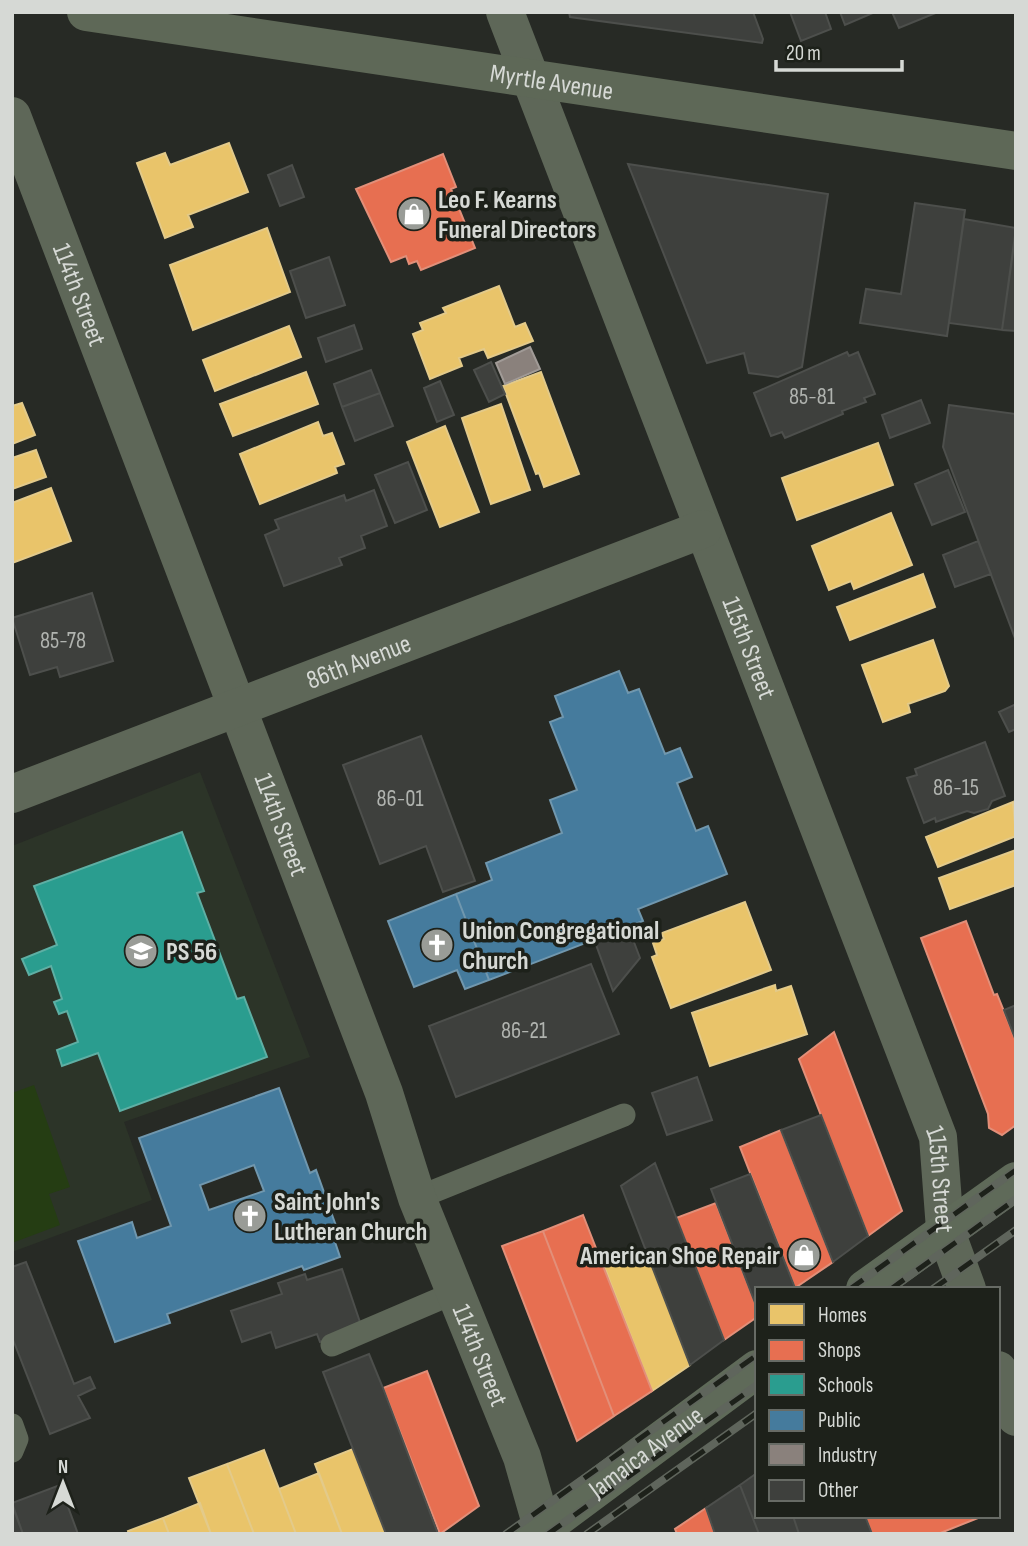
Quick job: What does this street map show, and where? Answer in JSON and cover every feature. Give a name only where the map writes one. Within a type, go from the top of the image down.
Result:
[{"type":"main road","name":"Myrtle Avenue","points":[[86,12],[530,81],[1016,151]]},
{"type":"main road","points":[[868,1287],[945,1229],[1016,1181]]},
{"type":"main road","name":"Jamaica Avenue","points":[[540,1532],[755,1371]]},
{"type":"street","name":"115th Street","points":[[505,12],[938,1138],[945,1229],[966,1287]]},
{"type":"street","name":"114th Street","points":[[12,116],[384,1093],[417,1198],[522,1457],[540,1532]]},
{"type":"street","name":"86th Avenue","points":[[12,794],[703,529]]},
{"type":"street","points":[[1000,1375],[1016,1416]]},
{"type":"lane","points":[[417,1198],[624,1115]]},
{"type":"lane","points":[[332,1345],[456,1292]]},
{"type":"lane","points":[[12,1425],[17,1439],[12,1451]]},
{"type":"shaded area","name":"PS 56","points":[[200,772],[310,1057],[124,1122],[152,1200],[12,1252],[12,846]]},
{"type":"green space","points":[[34,1085],[70,1187],[49,1194],[60,1225],[12,1243],[12,1093]]},
{"type":"building: Homes","points":[[229,143],[248,192],[188,215],[193,227],[165,238],[137,163],[165,153],[170,165]]},
{"type":"building: Homes","points":[[267,228],[290,292],[193,330],[170,265]]},
{"type":"building: Homes","points":[[499,286],[515,327],[525,323],[533,341],[488,358],[484,349],[459,358],[462,366],[430,379],[413,334],[423,330],[420,323],[446,313],[443,308]]},
{"type":"building: Homes","points":[[289,326],[301,357],[215,391],[203,360]]},
{"type":"building: Homes","points":[[306,372],[318,404],[233,436],[220,404]]},
{"type":"building: Homes","points":[[541,372],[579,474],[544,487],[539,473],[536,474],[503,386]]},
{"type":"building: Homes","points":[[22,403],[35,435],[12,444],[12,406]]},
{"type":"building: Homes","points":[[501,404],[530,490],[491,504],[462,418]]},
{"type":"building: Homes","points":[[318,422],[323,436],[332,433],[344,464],[335,467],[337,473],[260,504],[240,454]]},
{"type":"building: Homes","points":[[445,426],[479,512],[440,527],[407,442]]},
{"type":"building: Homes","points":[[878,443],[893,485],[797,520],[782,478]]},
{"type":"building: Homes","points":[[36,450],[46,477],[12,489],[12,458]]},
{"type":"building: Homes","points":[[51,488],[71,541],[12,563],[12,503]]},
{"type":"building: Homes","points":[[891,513],[912,565],[854,589],[851,581],[829,590],[812,546]]},
{"type":"building: Homes","points":[[923,574],[935,607],[850,640],[837,607]]},
{"type":"building: Homes","points":[[933,640],[949,686],[945,691],[908,704],[910,712],[883,722],[862,665]]},
{"type":"building: Homes","points":[[1013,802],[1016,836],[938,867],[926,837]]},
{"type":"building: Homes","points":[[1016,850],[1016,885],[950,909],[939,878]]},
{"type":"building: Homes","points":[[745,902],[771,970],[671,1008],[652,957],[657,955],[653,943],[664,939],[662,933]]},
{"type":"building: Homes","points":[[775,985],[776,991],[791,986],[807,1034],[710,1066],[692,1013]]},
{"type":"building: Homes","points":[[646,1250],[690,1365],[652,1391],[604,1266]]},
{"type":"building: Homes","points":[[353,1449],[386,1534],[342,1534],[315,1464]]},
{"type":"building: Homes","points":[[264,1450],[296,1534],[254,1534],[227,1464]]},
{"type":"building: Homes","points":[[227,1464],[254,1534],[211,1534],[189,1478]]},
{"type":"building: Homes","points":[[319,1473],[342,1534],[296,1534],[279,1489]]},
{"type":"building: Homes","points":[[200,1503],[211,1534],[169,1534],[163,1518]]},
{"type":"building: Homes","points":[[163,1518],[169,1534],[129,1534],[128,1531]]},
{"type":"building: Shops","name":"Leo F. Kearns Funeral Directors","points":[[443,154],[456,187],[451,189],[475,248],[421,270],[417,261],[409,264],[406,256],[391,262],[356,189]]},
{"type":"building: Shops","points":[[966,921],[994,995],[997,994],[1016,1041],[1016,1125],[1002,1135],[989,1128],[988,1114],[921,938]]},
{"type":"building: Shops","points":[[834,1032],[902,1211],[868,1236],[799,1059]]},
{"type":"building: Shops","points":[[781,1130],[833,1262],[796,1287],[795,1287],[740,1147]]},
{"type":"building: Shops","points":[[716,1203],[755,1303],[755,1318],[724,1340],[676,1218]]},
{"type":"building: Shops","points":[[583,1215],[652,1391],[614,1416],[543,1231]]},
{"type":"building: Shops","points":[[543,1231],[614,1416],[577,1441],[502,1246]]},
{"type":"building: Shops","points":[[427,1371],[479,1506],[440,1534],[383,1388]]},
{"type":"building: Shops","points":[[706,1508],[715,1534],[677,1534],[675,1529]]},
{"type":"building: Shops","points":[[866,1518],[978,1518],[938,1534],[872,1534]]},
{"type":"building: Schools","points":[[182,832],[204,891],[197,893],[237,999],[244,997],[267,1057],[120,1111],[98,1053],[62,1066],[57,1050],[78,1042],[67,1011],[59,1014],[54,1002],[62,999],[51,966],[29,975],[22,959],[57,945],[34,886]]},
{"type":"building: Public","points":[[619,671],[628,693],[639,689],[665,754],[680,748],[692,777],[677,783],[696,831],[708,826],[727,874],[638,909],[643,921],[489,980],[456,894],[492,880],[486,863],[562,833],[550,800],[577,790],[550,722],[563,717],[555,696]]},
{"type":"building: Public","name":"Union Congregational Church","points":[[456,894],[489,980],[465,989],[457,970],[414,987],[388,921]]},
{"type":"building: Public","name":"Saint John's Lutheran Church","points":[[279,1088],[310,1173],[316,1170],[340,1237],[334,1239],[340,1257],[304,1270],[302,1266],[167,1314],[170,1323],[115,1342],[78,1241],[132,1222],[137,1238],[171,1226],[139,1138]],"holes":[[[254,1165],[264,1191],[209,1210],[200,1185]]]},
{"type":"building: Industry","points":[[530,347],[540,369],[505,384],[496,363]]},
{"type":"building: Other","points":[[569,12],[753,12],[763,39],[762,43],[570,17]]},
{"type":"building: Other","points":[[790,12],[825,12],[831,29],[801,41]]},
{"type":"building: Other","points":[[840,12],[875,12],[845,25]]},
{"type":"building: Other","points":[[892,12],[938,12],[899,28]]},
{"type":"building: Other","points":[[628,164],[828,194],[802,367],[778,377],[749,373],[744,353],[707,363]]},
{"type":"building: Other","points":[[292,165],[304,197],[280,206],[268,175]]},
{"type":"building: Other","points":[[915,203],[965,210],[947,336],[860,323],[866,289],[901,294]]},
{"type":"building: Other","points":[[964,219],[1016,228],[1002,330],[949,323]]},
{"type":"building: Other","points":[[1016,231],[1016,331],[1002,330]]},
{"type":"building: Other","points":[[329,257],[345,305],[306,318],[290,271]]},
{"type":"building: Other","points":[[354,325],[362,349],[326,362],[318,338]]},
{"type":"building: Other","points":[[847,352],[849,356],[858,352],[875,394],[864,398],[866,402],[842,411],[843,414],[785,438],[782,432],[771,436],[754,393]]},
{"type":"building: Other","points":[[491,362],[505,394],[489,402],[474,370]]},
{"type":"building: Other","points":[[371,370],[380,393],[342,407],[334,384]]},
{"type":"building: Other","points":[[440,381],[454,415],[437,422],[424,388]]},
{"type":"building: Other","points":[[380,393],[393,426],[355,441],[342,407]]},
{"type":"building: Other","points":[[921,400],[930,423],[890,438],[882,415]]},
{"type":"building: Other","points":[[949,405],[1016,414],[1016,641],[943,447]]},
{"type":"building: Other","points":[[408,462],[427,510],[395,523],[375,475]]},
{"type":"building: Other","points":[[948,470],[965,512],[932,525],[915,484]]},
{"type":"building: Other","points":[[374,490],[387,526],[361,536],[365,548],[339,558],[342,565],[284,586],[265,535],[279,529],[275,520],[344,495],[346,501]]},
{"type":"building: Other","points":[[978,541],[991,574],[955,587],[943,555]]},
{"type":"building: Other","points":[[92,593],[113,661],[60,677],[57,667],[30,675],[12,618]]},
{"type":"building: Other","points":[[1016,704],[1016,729],[1009,732],[999,712]]},
{"type":"building: Other","points":[[421,736],[475,881],[443,892],[426,846],[380,864],[343,765]]},
{"type":"building: Other","points":[[985,742],[1005,796],[992,801],[988,809],[974,813],[967,811],[936,822],[935,818],[924,823],[907,778],[917,775],[915,769]]},
{"type":"building: Other","points":[[629,929],[640,958],[613,991],[595,942]]},
{"type":"building: Other","points":[[591,964],[619,1034],[456,1097],[429,1026]]},
{"type":"building: Other","points":[[1016,1005],[1016,1041],[1004,1010]]},
{"type":"building: Other","points":[[697,1077],[712,1120],[667,1135],[652,1093]]},
{"type":"building: Other","points":[[821,1115],[868,1236],[833,1262],[781,1130]]},
{"type":"building: Other","points":[[655,1163],[724,1340],[690,1365],[621,1186]]},
{"type":"building: Other","points":[[750,1174],[795,1287],[755,1287],[755,1303],[711,1189]]},
{"type":"building: Other","points":[[26,1262],[74,1384],[90,1377],[95,1388],[78,1396],[90,1418],[50,1434],[12,1337],[12,1267]]},
{"type":"building: Other","points":[[342,1269],[362,1328],[320,1342],[317,1334],[276,1348],[271,1332],[242,1342],[231,1311],[282,1294],[278,1283],[305,1274],[307,1280]]},
{"type":"building: Other","points":[[369,1354],[438,1534],[386,1534],[323,1372]]},
{"type":"building: Other","points":[[755,1474],[755,1518],[794,1518],[799,1534],[759,1534],[740,1485]]},
{"type":"building: Other","points":[[60,1485],[78,1534],[23,1534],[12,1503]]},
{"type":"building: Other","points":[[740,1485],[759,1534],[715,1534],[706,1508]]},
{"type":"building: Other","points":[[12,1505],[23,1534],[12,1534]]},
{"type":"building: Other","points":[[794,1518],[866,1518],[872,1534],[799,1534]]},
{"type":"railway","points":[[853,1287],[1016,1170]]},
{"type":"railway","points":[[894,1287],[1016,1199]]},
{"type":"railway","points":[[936,1287],[1016,1230]]},
{"type":"railway","points":[[506,1534],[755,1356]]},
{"type":"railway","points":[[548,1534],[755,1386]]},
{"type":"railway","points":[[587,1534],[755,1414]]},
{"type":"place","name":"Leo F. Kearns Funeral Directors","points":[[414,214]]},
{"type":"place","name":"Union Congregational Church","points":[[437,945]]},
{"type":"place","name":"PS 56","points":[[141,951]]},
{"type":"place","name":"Saint John's Lutheran Church","points":[[250,1216]]},
{"type":"place","name":"American Shoe Repair","points":[[804,1255]]}]
